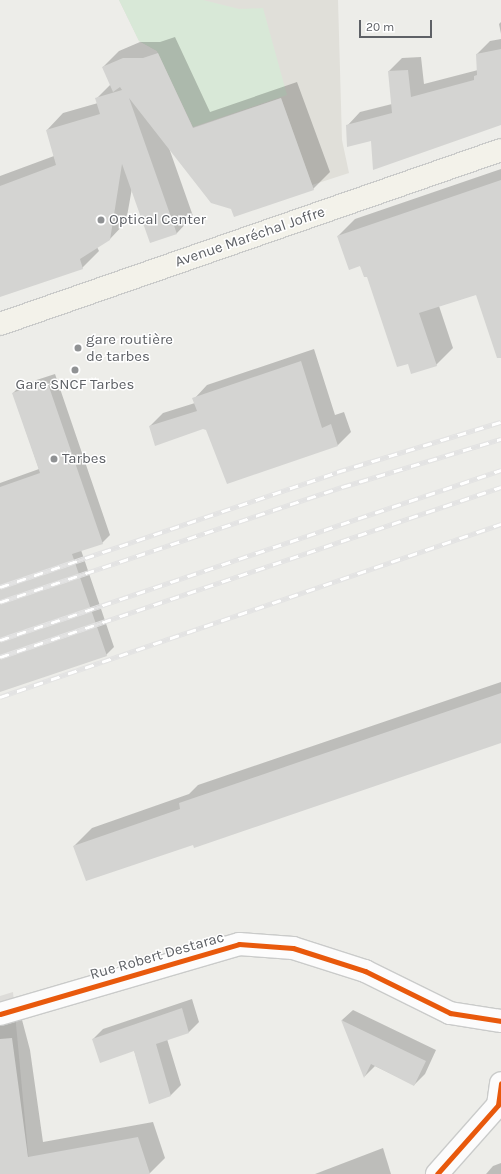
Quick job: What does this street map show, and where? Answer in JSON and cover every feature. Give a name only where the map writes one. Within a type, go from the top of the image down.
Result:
[{"type":"main road","name":"Avenue Maréchal Joffre","points":[[0,324],[501,150]]},
{"type":"street","name":"Rue Robert Destarac","points":[[0,1014],[239,944],[293,948],[366,971],[450,1013],[501,1021]]},
{"type":"street","points":[[437,1174],[498,1105],[501,1083]]},
{"type":"shaded area","points":[[119,0],[338,0],[342,140],[349,173],[312,185],[281,98],[193,127],[157,51],[139,41]]},
{"type":"shaded area","points":[[13,992],[30,1174],[0,1174],[0,996]]},
{"type":"green space","points":[[119,0],[203,0],[239,9],[263,8],[287,95],[193,127],[157,51],[139,41]]},
{"type":"building","points":[[501,49],[501,125],[373,170],[371,141],[347,147],[346,125],[392,113],[388,71],[408,70],[411,97],[474,80],[474,76],[477,75],[476,54]]},
{"type":"building","points":[[158,53],[193,128],[281,98],[314,190],[234,217],[231,209],[211,203],[129,98],[177,234],[150,243],[122,164],[110,240],[80,259],[83,269],[0,297],[0,186],[56,165],[46,130],[100,114],[95,98],[122,90],[120,87],[113,92],[102,67],[123,58],[143,58]]},
{"type":"building","points":[[501,180],[501,358],[497,358],[476,295],[419,313],[437,366],[411,374],[408,364],[397,367],[367,277],[364,277],[360,266],[349,270],[337,236]]},
{"type":"building","points":[[301,361],[322,428],[331,424],[338,446],[227,484],[206,430],[203,429],[155,446],[149,426],[197,411],[192,398]]},
{"type":"building","points":[[47,381],[103,544],[72,554],[107,656],[0,692],[0,487],[40,473],[12,393]]},
{"type":"building","points":[[501,693],[501,743],[194,848],[193,845],[86,881],[73,846],[180,809],[179,803]]},
{"type":"building","points":[[182,1008],[189,1033],[156,1044],[171,1096],[149,1104],[134,1051],[100,1063],[92,1039]]},
{"type":"building","points":[[341,1020],[426,1061],[414,1086],[371,1064],[364,1078]]},
{"type":"building","points":[[12,1038],[28,1157],[138,1137],[150,1174],[0,1174],[0,1039]]},
{"type":"railway","points":[[0,587],[337,472],[501,422]]},
{"type":"railway","points":[[0,602],[342,487],[501,439]]},
{"type":"railway","points":[[0,640],[501,470]]},
{"type":"railway","points":[[0,657],[501,487]]},
{"type":"railway","points":[[0,697],[501,524]]},
{"type":"cycle path","points":[[0,1014],[239,944],[293,948],[365,971],[450,1013],[501,1021]]},
{"type":"cycle path","points":[[437,1174],[498,1105],[501,1083]]},
{"type":"place","name":"Optical Center","points":[[101,220]]},
{"type":"place","name":"gare routière de tarbes","points":[[78,348]]},
{"type":"place","name":"Gare SNCF Tarbes","points":[[75,370]]},
{"type":"place","name":"Tarbes","points":[[54,459]]}]
